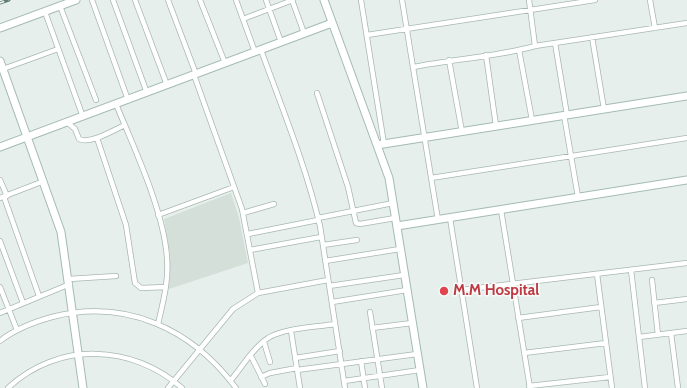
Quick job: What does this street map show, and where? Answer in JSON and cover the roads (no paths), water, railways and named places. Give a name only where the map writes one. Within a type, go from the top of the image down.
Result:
[{"type":"street","points":[[0,28],[76,0]]},
{"type":"street","points":[[92,0],[128,100]]},
{"type":"street","points":[[113,0],[147,93]]},
{"type":"street","points":[[135,0],[167,85]]},
{"type":"street","points":[[168,0],[243,213],[258,294]]},
{"type":"street","points":[[200,0],[225,63]]},
{"type":"street","points":[[236,0],[303,164],[318,219],[345,388]]},
{"type":"street","points":[[266,0],[281,42]]},
{"type":"street","points":[[243,18],[292,0],[304,33]]},
{"type":"street","points":[[324,0],[380,145],[389,178],[423,388]]},
{"type":"street","points":[[361,0],[367,35],[380,145]]},
{"type":"street","points":[[402,0],[408,29],[438,220]]},
{"type":"street","points":[[529,0],[535,46]]},
{"type":"street","points":[[367,35],[595,0]]},
{"type":"street","points":[[650,0],[655,28]]},
{"type":"street","points":[[60,6],[96,100]]},
{"type":"street","points":[[45,12],[82,117]]},
{"type":"street","points":[[0,147],[28,138],[332,23]]},
{"type":"street","points":[[414,67],[449,60],[519,50],[535,46],[687,23]]},
{"type":"street","points":[[592,37],[604,109]]},
{"type":"street","points":[[555,43],[578,197]]},
{"type":"street","points":[[3,69],[58,49]]},
{"type":"street","points":[[519,50],[532,120]]},
{"type":"street","points":[[486,55],[496,126]]},
{"type":"street","points":[[449,60],[462,132]]},
{"type":"street","points":[[0,61],[61,232],[83,388]]},
{"type":"street","points":[[317,93],[339,155],[358,224],[395,218]]},
{"type":"street","points":[[380,145],[687,96]]},
{"type":"street","points":[[116,104],[149,187],[158,216],[167,258],[166,287],[158,324]]},
{"type":"street","points":[[68,123],[75,129],[80,140],[87,141],[125,125]]},
{"type":"street","points":[[97,138],[126,225],[135,283],[141,288],[166,287]]},
{"type":"street","points":[[432,178],[687,138]]},
{"type":"street","points":[[0,180],[4,197],[39,296]]},
{"type":"street","points":[[397,226],[687,180]]},
{"type":"street","points":[[4,197],[44,181]]},
{"type":"street","points":[[158,216],[234,187]]},
{"type":"street","points":[[248,234],[393,203]]},
{"type":"street","points":[[243,213],[274,204]]},
{"type":"street","points":[[501,210],[530,387],[610,377]]},
{"type":"street","points":[[450,218],[477,388]]},
{"type":"street","points":[[250,250],[321,236]]},
{"type":"street","points":[[323,246],[356,240]]},
{"type":"street","points":[[0,241],[23,303]]},
{"type":"street","points":[[325,261],[400,249]]},
{"type":"street","points":[[461,290],[687,263]]},
{"type":"street","points":[[631,270],[645,388]]},
{"type":"street","points":[[596,274],[612,388]]},
{"type":"street","points":[[329,286],[404,275]]},
{"type":"street","points":[[0,313],[69,282],[116,276]]},
{"type":"street","points":[[168,388],[233,308],[258,294],[328,280]]},
{"type":"street","points":[[652,280],[658,335]]},
{"type":"street","points":[[0,287],[16,330]]},
{"type":"street","points":[[332,302],[407,290]]},
{"type":"street","points":[[654,303],[687,299]]},
{"type":"street","points":[[518,318],[601,307]]},
{"type":"street","points":[[370,312],[382,388]]},
{"type":"street","points":[[0,336],[38,321],[73,313],[117,313],[158,324],[185,338],[211,357],[236,388]]},
{"type":"street","points":[[372,328],[412,322]]},
{"type":"street","points":[[231,380],[264,342],[278,334],[335,324]]},
{"type":"street","points":[[0,341],[16,330]]},
{"type":"street","points":[[291,331],[300,388]]},
{"type":"street","points":[[639,337],[687,331]]},
{"type":"street","points":[[671,333],[678,388]]},
{"type":"street","points":[[264,342],[270,362]]},
{"type":"street","points":[[524,353],[606,343]]},
{"type":"street","points":[[295,358],[340,351]]},
{"type":"street","points":[[261,377],[270,373],[297,369],[417,354]]},
{"type":"street","points":[[8,388],[30,371],[52,360],[79,355],[118,355],[142,362],[182,388]]},
{"type":"street","points":[[251,356],[265,384]]},
{"type":"street","points":[[361,362],[365,388]]},
{"type":"street","points":[[344,381],[420,370]]},
{"type":"railway","points":[[0,3],[9,0]]},
{"type":"place","name":"M.M Hospital","points":[[444,291]]}]
